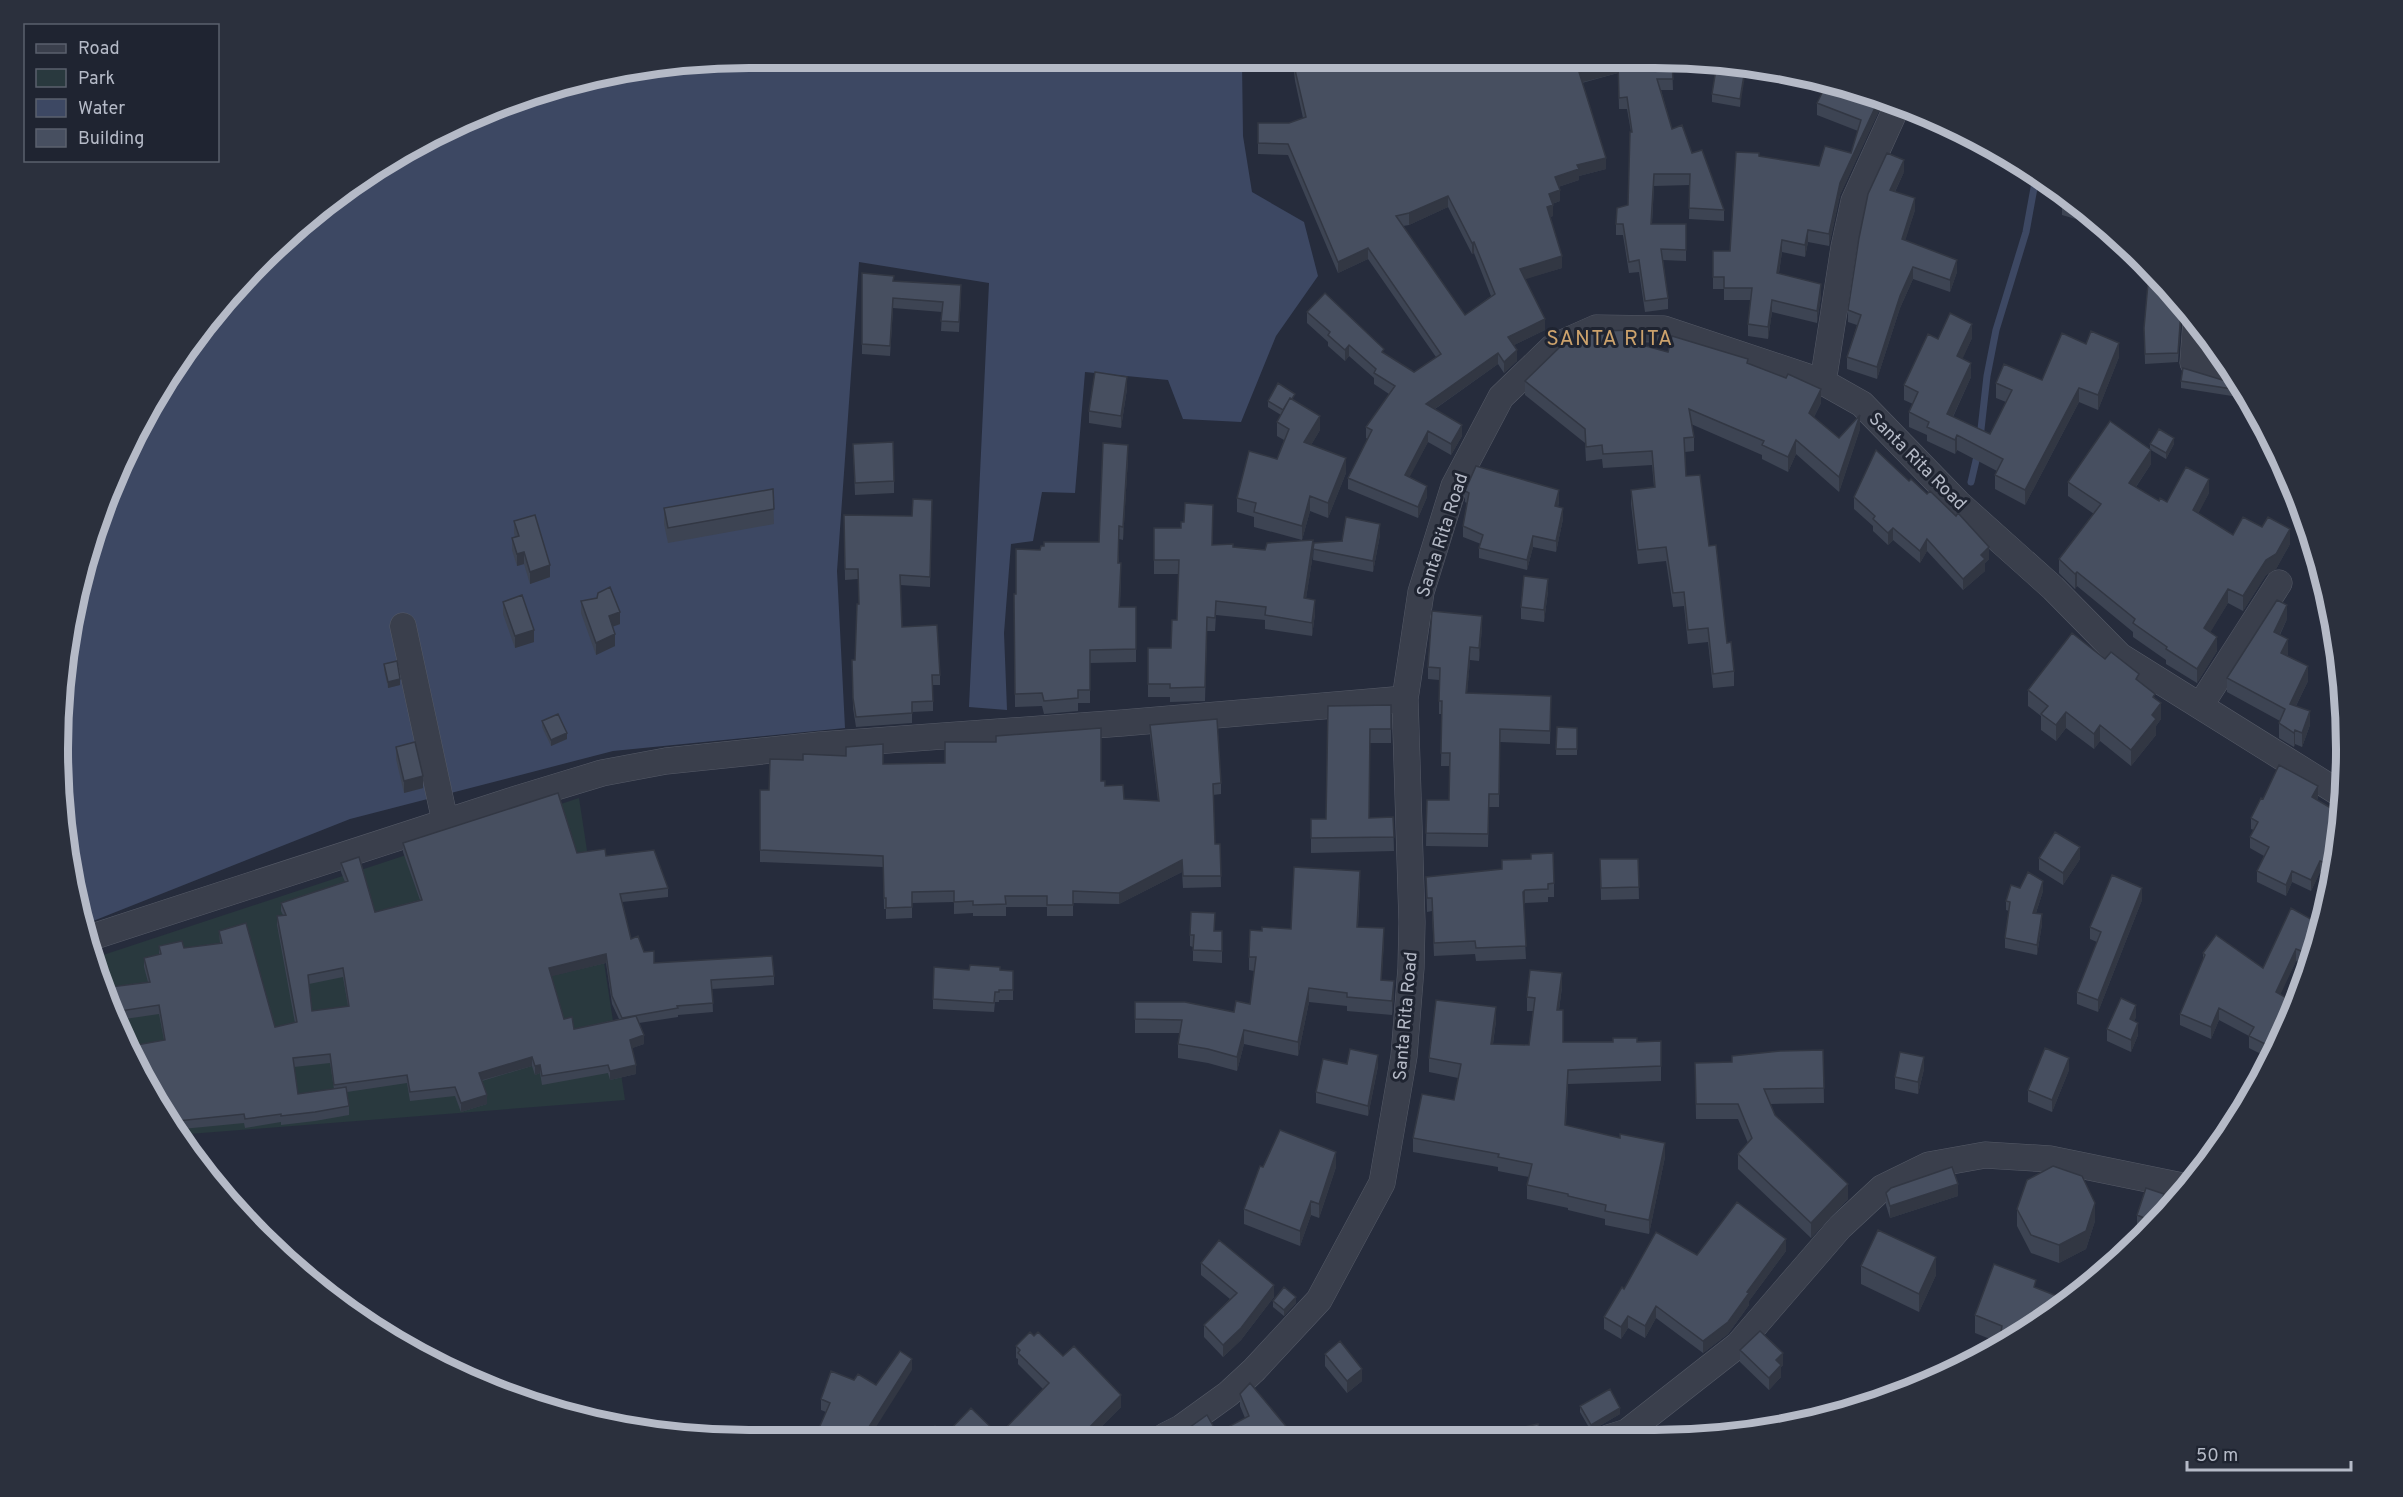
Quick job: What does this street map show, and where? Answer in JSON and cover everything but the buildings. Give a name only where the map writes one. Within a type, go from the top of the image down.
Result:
[{"type":"street","points":[[1823,382],[1844,247],[1854,201],[1895,112]]},
{"type":"street","name":"Santa Rita Road","points":[[1177,1430],[1228,1394],[1254,1370],[1319,1300],[1382,1183],[1404,1056],[1411,968],[1412,922],[1405,699],[1421,592],[1454,486],[1501,398],[1553,347],[1596,328],[1664,329],[1823,382],[1862,404],[1958,503],[2053,588],[2120,656],[2334,790]]},
{"type":"street","points":[[2195,334],[2193,363],[2222,371]]},
{"type":"street","points":[[2200,706],[2279,583]]},
{"type":"street","points":[[403,626],[445,821]]},
{"type":"street","points":[[94,936],[445,821],[602,773],[688,759],[820,745],[1405,699]]},
{"type":"street","points":[[1630,1430],[1738,1345],[1848,1220],[1882,1188],[1929,1165],[1984,1155],[2050,1159],[2177,1185]]},
{"type":"green space","points":[[579,798],[625,1100],[187,1134],[138,1050],[119,1009],[101,956]]},
{"type":"water","points":[[748,68],[1242,68],[1243,136],[1252,192],[1304,222],[1318,276],[1276,336],[1241,422],[1183,419],[1168,380],[1085,372],[1075,493],[1042,492],[1033,541],[1011,544],[1004,633],[1007,710],[969,707],[989,283],[859,262],[837,571],[845,728],[613,751],[350,819],[90,922],[73,837],[68,748],[73,660],[91,572],[119,488],[138,447],[182,370],[236,299],[299,236],[370,182],[447,138],[488,119],[572,91],[660,73]]},
{"type":"waterway","points":[[1980,438],[1987,376],[1996,330],[2026,232],[2035,183]]},
{"type":"waterway","points":[[1971,482],[1978,452]]},
{"type":"district","name":"SANTA RITA","points":[[1610,338]]}]
